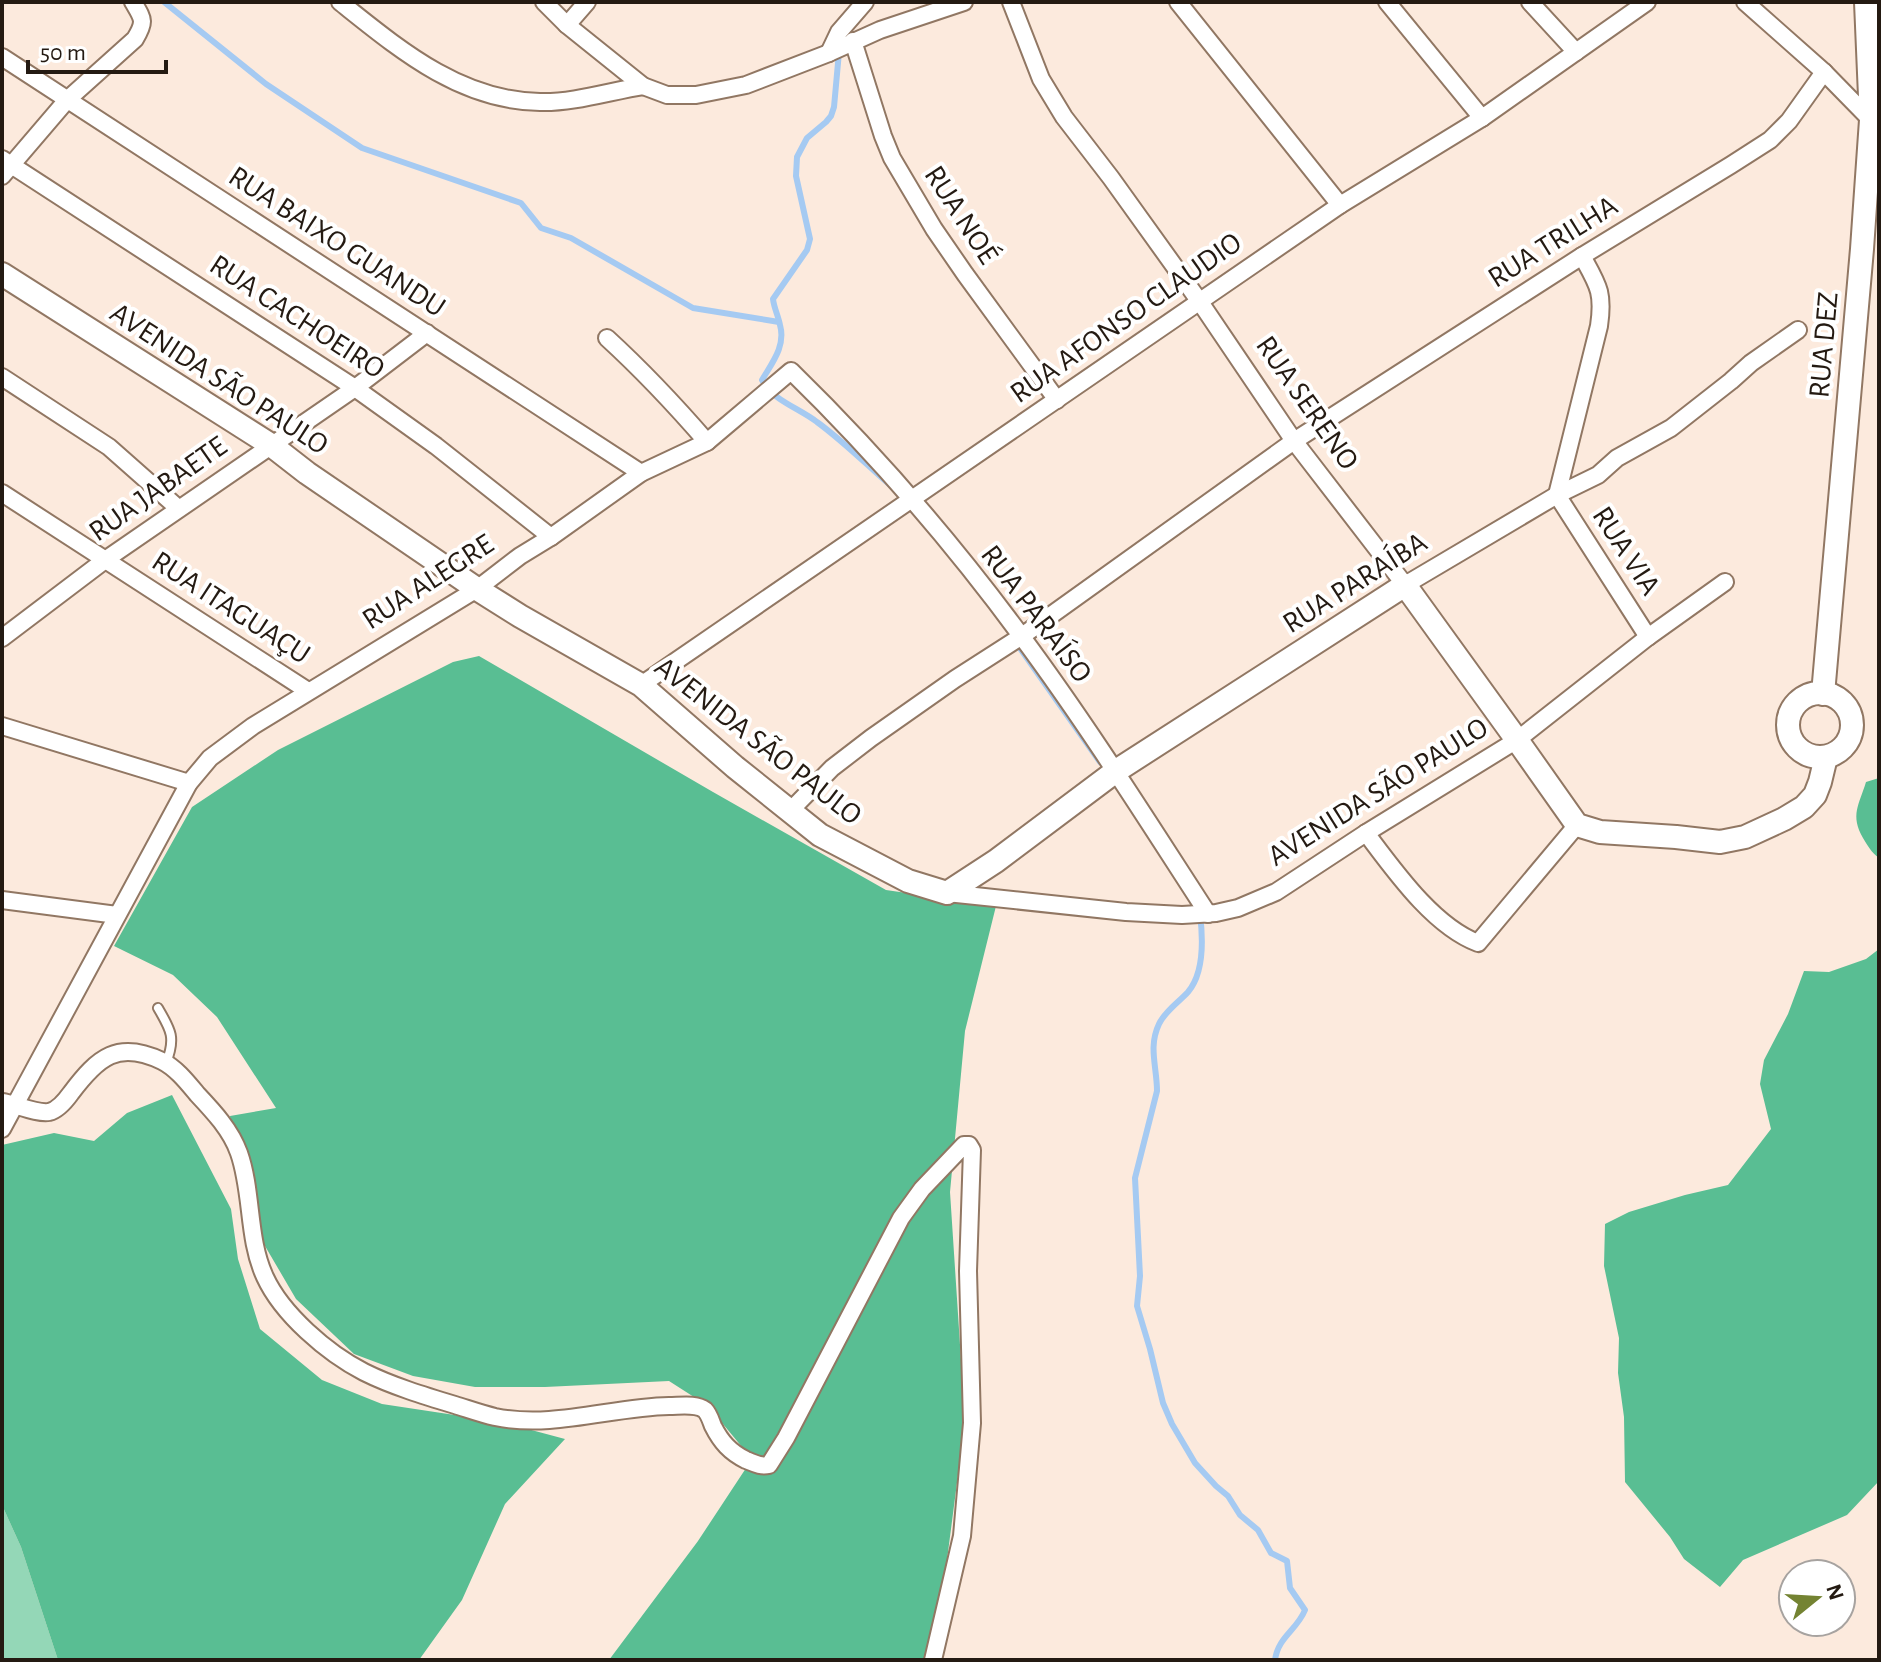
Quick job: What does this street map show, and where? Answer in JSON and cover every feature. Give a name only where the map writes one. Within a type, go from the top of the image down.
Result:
[{"type":"street","points":[[5,167],[67,100],[135,39],[143,22],[133,2]]},
{"type":"street","points":[[340,2],[406,53],[440,75],[477,91],[539,102],[643,86]]},
{"type":"street","points":[[544,2],[567,25],[643,86],[667,95],[696,95],[746,85],[853,41],[964,2]]},
{"type":"street","points":[[567,25],[587,2]]},
{"type":"street","points":[[829,53],[839,32],[865,2]]},
{"type":"street","name":"RUA SERENO","points":[[1011,2],[1035,66],[1064,117],[1200,302],[1294,441],[1405,585],[1577,825]]},
{"type":"street","points":[[1178,2],[1340,205]]},
{"type":"street","points":[[1387,2],[1482,118]]},
{"type":"street","points":[[1530,2],[1576,52]]},
{"type":"street","name":"RUA AFONSO CLAUDIO","points":[[641,685],[1340,205],[1482,118],[1647,2]]},
{"type":"street","points":[[1745,2],[1824,72],[1871,120]]},
{"type":"street","name":"RUA DEZ","points":[[1823,694],[1871,120],[1866,2]]},
{"type":"street","name":"RUA NOÉ","points":[[853,41],[892,158],[934,229],[1057,400]]},
{"type":"street","name":"RUA BAIXO GUANDU","points":[[2,57],[641,473]]},
{"type":"street","name":"RUA TRILHA","points":[[789,812],[832,768],[871,738],[1022,636],[1294,441],[1582,256],[1770,140],[1789,121],[1824,72]]},
{"type":"street","name":"RUA CACHOEIRO","points":[[5,167],[355,388],[436,446],[551,537]]},
{"type":"street","points":[[1557,495],[1602,305],[1598,285],[1582,256]]},
{"type":"street","name":"AVENIDA SÃO PAULO","points":[[2,274],[271,445],[477,589],[641,685],[820,835],[908,881],[947,893],[1182,915],[1238,908],[1276,892],[1517,740],[1648,637],[1725,582]]},
{"type":"street","name":"RUA PARAÍBA","points":[[947,893],[996,861],[1116,771],[1405,585],[1557,495],[1598,475],[1617,458],[1671,428],[1751,363],[1798,330]]},
{"type":"street","name":"RUA JABAETE","points":[[2,638],[105,560],[355,388],[427,333]]},
{"type":"street","points":[[607,338],[666,395],[707,442]]},
{"type":"street","name":"RUA ALEGRE","points":[[2,1129],[9,1103],[199,769],[253,726],[477,589],[641,473],[707,442],[791,371]]},
{"type":"street","name":"RUA PARAÍSO","points":[[791,371],[913,499],[1022,636],[1116,771],[1208,914]]},
{"type":"street","points":[[2,377],[109,447],[178,508]]},
{"type":"street","name":"RUA ITAGUAÇU","points":[[2,493],[308,691]]},
{"type":"street","name":"RUA VIA","points":[[1557,495],[1648,637]]},
{"type":"street","points":[[1823,694],[1840,700],[1852,724],[1842,749],[1826,757],[1817,757],[1800,750],[1788,726],[1798,702],[1823,694]]},
{"type":"street","points":[[2,726],[189,783]]},
{"type":"street","points":[[1366,833],[1422,901],[1445,923],[1478,943],[1577,825],[1600,832],[1720,842],[1745,837],[1804,807],[1815,795],[1826,757]]},
{"type":"street","points":[[2,900],[117,915]]},
{"type":"street","points":[[9,1103],[40,1112],[53,1111],[95,1066],[119,1052],[141,1052],[166,1063],[211,1109],[238,1152],[260,1264],[272,1290],[299,1323],[333,1353],[364,1372],[393,1384],[495,1417],[532,1421],[649,1406],[695,1406],[707,1413],[727,1448],[762,1466],[769,1465],[786,1438],[901,1218],[922,1189],[964,1145],[969,1145],[972,1150],[968,1271],[972,1423],[962,1536],[933,1660]]},
{"type":"lane","points":[[158,1008],[171,1030],[172,1047],[166,1063]]},
{"type":"green space","points":[[479,656],[886,890],[996,906],[965,1031],[950,1192],[965,1421],[934,1660],[609,1660],[698,1541],[752,1459],[708,1406],[669,1381],[475,1387],[413,1376],[354,1354],[296,1299],[258,1234],[238,1182],[230,1116],[276,1108],[217,1017],[173,975],[114,946],[192,807],[278,750],[453,662]]},
{"type":"green space","points":[[1879,778],[1879,858],[1863,838],[1856,816],[1866,782]]},
{"type":"green space","points":[[1879,949],[1879,1481],[1847,1515],[1743,1560],[1720,1587],[1684,1559],[1625,1482],[1624,1417],[1618,1373],[1619,1338],[1604,1266],[1605,1224],[1629,1212],[1728,1185],[1771,1129],[1760,1084],[1764,1060],[1788,1014],[1804,971],[1829,972],[1866,959]]},
{"type":"green space","points":[[172,1095],[231,1209],[238,1259],[260,1329],[322,1380],[382,1404],[501,1422],[565,1439],[505,1504],[462,1600],[419,1660],[58,1660],[21,1547],[2,1505],[2,1145],[54,1133],[94,1141],[127,1113]]},
{"type":"green space","points":[[2,1505],[21,1547],[58,1660],[2,1660]]},
{"type":"waterway","points":[[164,2],[266,84],[362,148],[521,203],[541,228],[571,238],[693,308],[779,322]]},
{"type":"waterway","points":[[839,52],[831,116],[807,138],[797,157],[796,176],[810,239],[807,250],[773,299],[781,340],[762,380],[772,393],[827,429],[890,485]]},
{"type":"waterway","points":[[1017,644],[1100,762]]},
{"type":"waterway","points":[[1200,914],[1202,944],[1194,984],[1162,1019],[1154,1041],[1157,1091],[1135,1178],[1140,1276],[1137,1306],[1163,1403],[1172,1424],[1195,1463],[1228,1496],[1240,1515],[1258,1530],[1271,1553],[1287,1561],[1290,1588],[1305,1610],[1280,1645],[1275,1660]]}]
